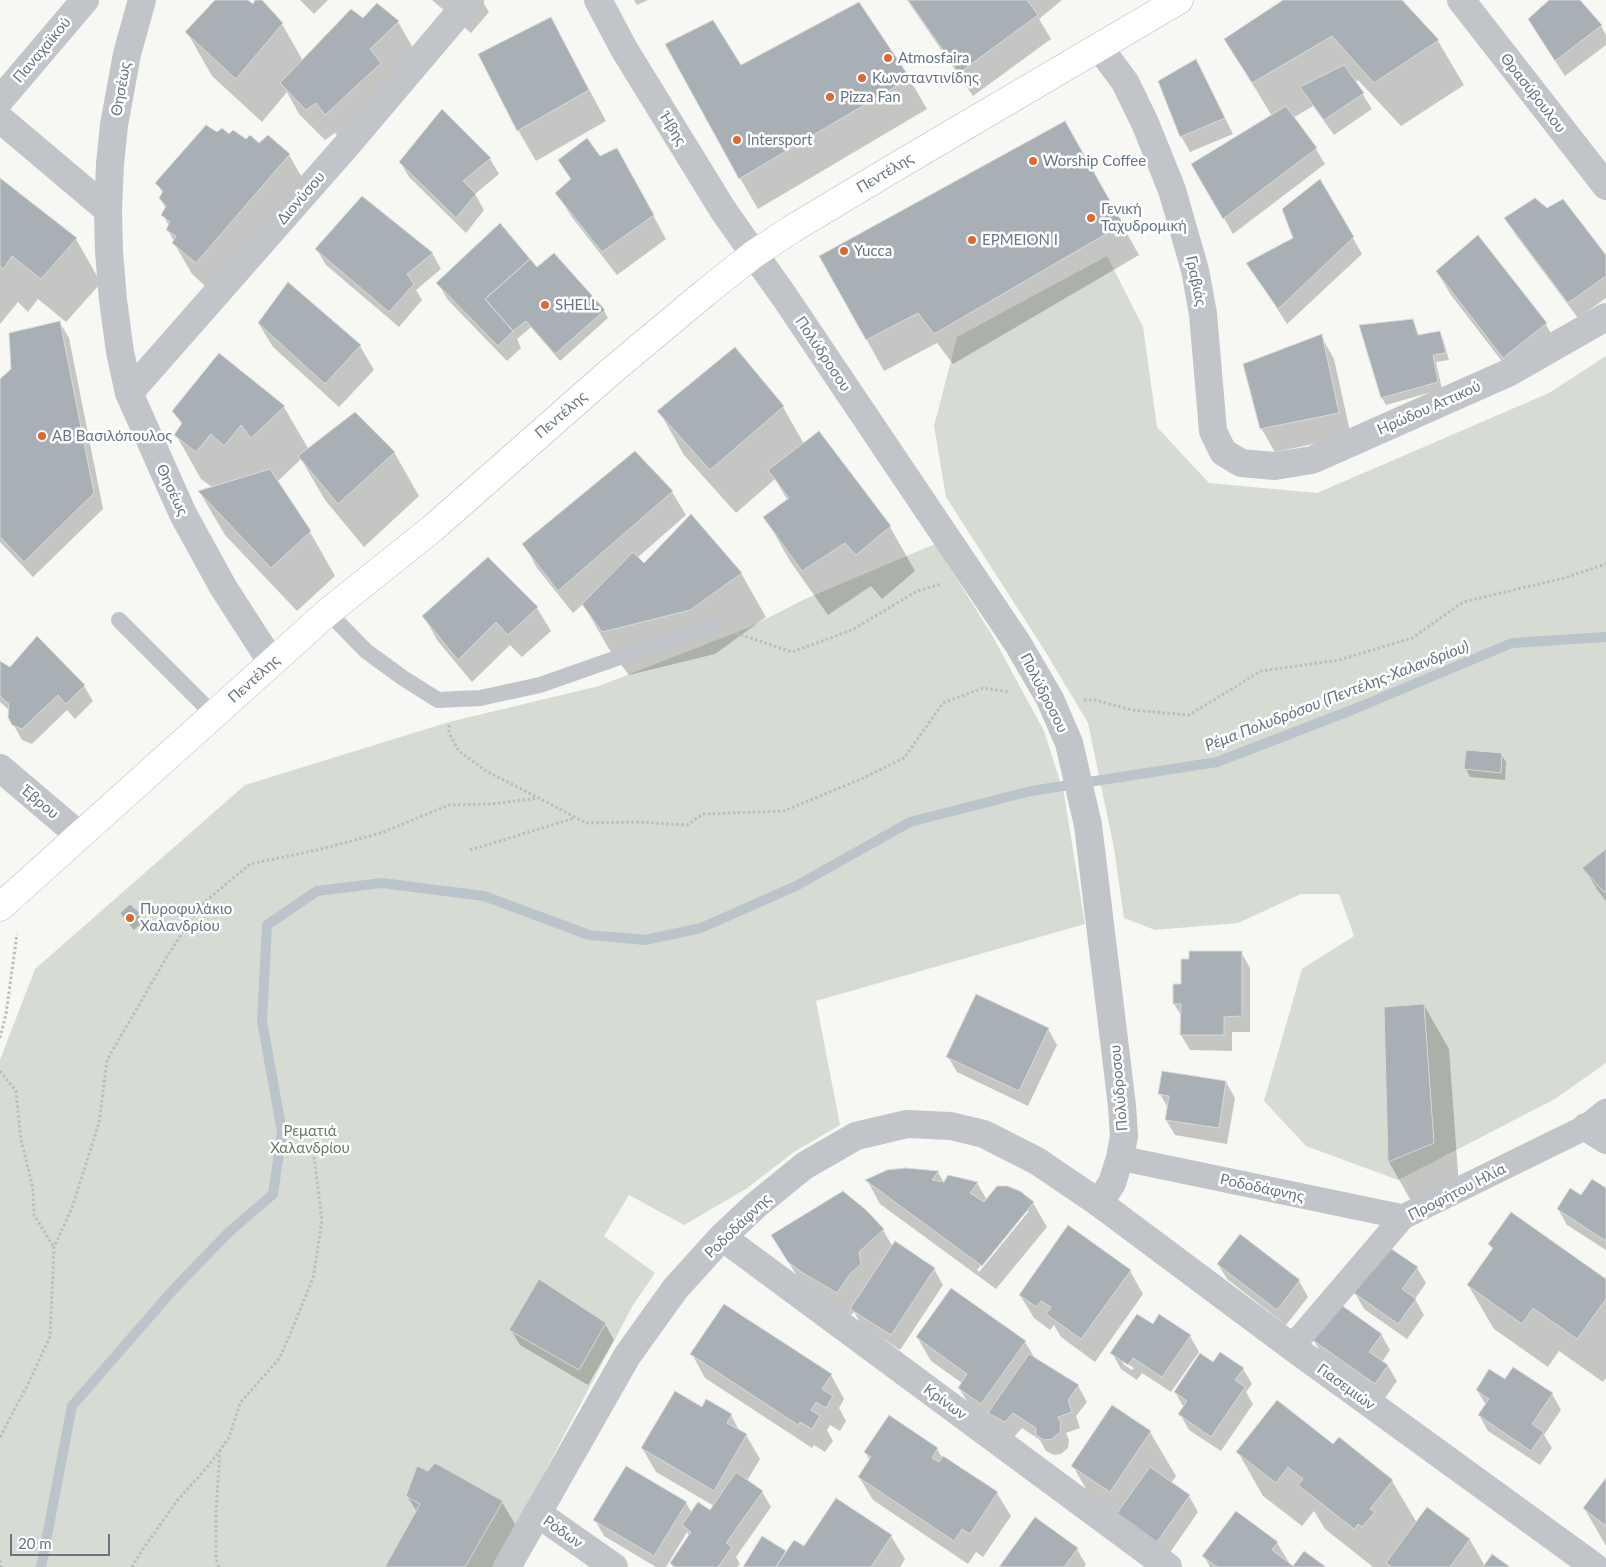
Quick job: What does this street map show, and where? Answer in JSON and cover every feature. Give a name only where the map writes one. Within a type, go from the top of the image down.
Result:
[{"type":"main road","name":"Πεντέλης","points":[[0,907],[328,612],[433,528],[609,372],[754,254],[897,166],[1179,0]]},
{"type":"street","name":"Παναχαϊκού","points":[[0,100],[85,0]]},
{"type":"street","name":"Θησέως","points":[[142,0],[127,54],[114,125],[108,210],[113,300],[120,352],[129,393],[183,514],[223,587],[272,663]]},
{"type":"street","name":"Διονύσου","points":[[129,393],[347,145],[470,0]]},
{"type":"street","name":"Ήβης","points":[[598,0],[634,66],[723,210],[754,254]]},
{"type":"street","name":"Θρασύβουλου","points":[[1461,0],[1606,186]]},
{"type":"street","name":"Γραβιάς","points":[[1099,47],[1125,82],[1146,124],[1172,190],[1195,270],[1203,314],[1213,431],[1223,452],[1241,463]]},
{"type":"street","points":[[0,119],[108,210]]},
{"type":"street","name":"Πολύδροσου","points":[[754,254],[1018,644],[1050,699],[1069,743],[1088,825],[1122,1097],[1124,1136],[1120,1158],[1112,1182],[1099,1203]]},
{"type":"street","name":"Ηρώδου Αττικού","points":[[1241,463],[1275,466],[1312,460],[1508,373],[1606,317]]},
{"type":"street","name":"Έβρου","points":[[0,768],[79,835]]},
{"type":"street","name":"Ροδοδάφνης","points":[[507,1567],[627,1356],[675,1289],[722,1238],[755,1206],[804,1166],[856,1136],[907,1124],[951,1126],[984,1134],[1037,1161],[1099,1203]]},
{"type":"street","name":"Προφήτου Ηλία","points":[[1292,1347],[1403,1218],[1599,1126]]},
{"type":"street","name":"Ροδοδάφνης","points":[[1120,1158],[1403,1218]]},
{"type":"street","name":"Γιασεμιών","points":[[1099,1203],[1292,1347],[1595,1567]]},
{"type":"street","name":"Κρίνων","points":[[722,1238],[1168,1567]]},
{"type":"street","name":"Ρόδων","points":[[537,1513],[614,1567]]},
{"type":"lane","points":[[328,612],[366,650],[403,678],[438,700],[480,698],[540,685],[714,624]]},
{"type":"lane","points":[[119,620],[214,715]]},
{"type":"path","points":[[450,700],[449,733],[459,751],[486,771],[586,823],[639,822],[687,825],[703,814],[784,811],[861,779],[904,758],[943,703],[983,688],[1050,699],[1096,700],[1132,710],[1189,715],[1261,671],[1339,660],[1412,638],[1463,602],[1564,578],[1606,564]]},
{"type":"path","points":[[714,624],[745,637],[792,652],[852,630],[917,591],[950,581],[980,588]]},
{"type":"path","points":[[0,1437],[50,1337],[54,1247],[72,1208],[99,1123],[107,1060],[168,955],[200,906],[250,864],[318,850],[381,833],[449,805],[491,804],[540,798]]},
{"type":"path","points":[[470,850],[576,818]]},
{"type":"path","points":[[0,1038],[6,1014],[23,886]]},
{"type":"path","points":[[0,1071],[16,1090],[21,1140],[33,1188],[34,1215],[54,1247]]},
{"type":"path","points":[[132,1567],[176,1502],[229,1438],[240,1403],[279,1359],[313,1278],[322,1221],[313,1148]]},
{"type":"path","points":[[219,1567],[216,1558],[216,1511],[220,1450]]},
{"type":"path","points":[[0,1560],[1,1567]]},
{"type":"green space","points":[[1107,256],[1143,327],[1157,427],[1209,483],[1317,493],[1549,393],[1606,356],[1606,1063],[1555,1099],[1398,1180],[1306,1146],[1264,1101],[1302,969],[1354,936],[1339,894],[1301,894],[1238,923],[1155,930],[1124,918],[1114,848],[1088,723],[1045,651],[946,497],[934,426],[957,337]]},
{"type":"green space","name":"Ρεματιά Χαλανδρίου","points":[[935,544],[992,635],[1044,731],[1064,794],[1085,924],[816,1001],[840,1125],[794,1152],[746,1189],[684,1225],[629,1195],[604,1236],[655,1273],[633,1305],[533,1494],[492,1567],[0,1567],[0,1060],[35,969],[245,785],[449,722],[599,686],[750,627],[805,599]]},
{"type":"building","points":[[215,0],[248,0],[253,4],[255,0],[262,0],[283,23],[236,79],[185,32]]},
{"type":"building","points":[[908,0],[1027,0],[1038,15],[959,73]]},
{"type":"building","points":[[1283,0],[1402,0],[1439,40],[1374,83],[1332,36],[1252,83],[1224,39]]},
{"type":"building","points":[[1549,0],[1580,0],[1602,25],[1555,61],[1528,19]]},
{"type":"building","points":[[859,2],[910,78],[739,179],[665,44],[713,20],[741,65]]},
{"type":"building","points":[[377,3],[399,21],[370,49],[381,63],[325,115],[316,103],[306,110],[280,83],[351,9],[363,18]]},
{"type":"building","points":[[551,17],[589,90],[517,131],[478,54]]},
{"type":"building","points":[[1196,59],[1225,118],[1180,137],[1158,81]]},
{"type":"building","points":[[1344,65],[1364,93],[1324,120],[1300,87]]},
{"type":"building","points":[[1286,106],[1317,148],[1223,219],[1191,164]]},
{"type":"building","points":[[442,109],[491,158],[463,181],[476,194],[456,218],[399,162]]},
{"type":"building","name":"ΕΡΜΕΙΟΝ Ι","points":[[1065,121],[1123,224],[934,334],[918,313],[866,340],[819,256]]},
{"type":"building","points":[[206,125],[217,132],[222,128],[229,134],[233,130],[246,139],[250,135],[259,143],[268,135],[290,154],[196,263],[172,243],[176,236],[166,230],[170,222],[161,215],[166,206],[159,198],[163,191],[155,183]]},
{"type":"building","points":[[587,138],[600,156],[617,148],[654,215],[602,252],[555,193],[571,179],[558,160]]},
{"type":"building","points":[[0,178],[77,238],[41,279],[12,256],[3,269],[0,266]]},
{"type":"building","points":[[1320,179],[1354,237],[1278,309],[1246,263],[1293,238],[1282,209]]},
{"type":"building","points":[[362,196],[433,253],[407,274],[414,284],[389,312],[315,249]]},
{"type":"building","points":[[1535,198],[1547,208],[1563,199],[1606,255],[1606,276],[1568,303],[1504,218]]},
{"type":"building","points":[[500,223],[530,259],[485,299],[513,331],[498,346],[436,283]]},
{"type":"building","points":[[1478,235],[1547,323],[1503,358],[1436,271]]},
{"type":"building","name":"SHELL","points":[[554,253],[605,310],[555,354],[526,321],[513,331],[485,299],[530,259],[537,267]]},
{"type":"building","points":[[288,282],[361,345],[325,384],[258,323]]},
{"type":"building","points":[[1413,319],[1418,335],[1440,331],[1446,353],[1433,355],[1438,382],[1381,398],[1359,325]]},
{"type":"building","name":"ΑΒ Βασιλόπουλος","points":[[60,321],[94,493],[24,562],[0,537],[0,379],[11,369],[9,333]]},
{"type":"building","points":[[1322,334],[1339,413],[1260,429],[1243,364]]},
{"type":"building","points":[[735,347],[784,406],[710,470],[657,411]]},
{"type":"building","points":[[219,353],[285,406],[251,438],[241,425],[224,446],[211,434],[196,452],[174,435],[182,423],[172,411]]},
{"type":"building","points":[[355,412],[395,452],[338,504],[298,456]]},
{"type":"building","points":[[819,431],[891,526],[856,555],[845,543],[802,571],[763,517],[789,498],[768,470]]},
{"type":"building","points":[[635,451],[673,491],[558,591],[522,544]]},
{"type":"building","points":[[270,469],[311,531],[271,568],[198,491]]},
{"type":"building","points":[[691,514],[742,573],[690,610],[602,632],[582,604],[633,552],[644,563]]},
{"type":"building","points":[[488,557],[538,607],[508,635],[496,622],[458,660],[422,616]]},
{"type":"building","points":[[37,636],[85,685],[66,704],[58,695],[22,729],[12,725],[8,717],[9,704],[0,696],[0,661],[10,667]]},
{"type":"building","points":[[1466,750],[1502,753],[1501,773],[1464,769]]},
{"type":"building","points":[[1606,849],[1606,893],[1582,868]]},
{"type":"building","name":"Πυροφυλάκιο Χαλανδρίου","points":[[130,904],[140,913],[129,924],[120,913]]},
{"type":"building","points":[[1189,951],[1242,951],[1242,1016],[1224,1017],[1224,1035],[1180,1035],[1181,1004],[1173,1004],[1173,984],[1181,984],[1181,959],[1189,959]]},
{"type":"building","points":[[976,994],[1049,1028],[1019,1091],[946,1057]]},
{"type":"building","points":[[1424,1004],[1434,1143],[1388,1162],[1384,1007]]},
{"type":"building","points":[[1162,1071],[1226,1081],[1219,1128],[1165,1120],[1169,1096],[1158,1094]]},
{"type":"building","points":[[905,1168],[939,1171],[932,1180],[944,1182],[948,1175],[978,1182],[970,1193],[984,1202],[997,1186],[1007,1186],[1020,1191],[1034,1202],[982,1266],[865,1180],[887,1170]]},
{"type":"building","points":[[1592,1179],[1606,1188],[1606,1241],[1557,1209],[1570,1188],[1581,1195]]},
{"type":"building","points":[[843,1191],[866,1210],[884,1229],[859,1252],[861,1264],[850,1274],[837,1293],[788,1262],[771,1235]]},
{"type":"building","points":[[1511,1212],[1606,1279],[1606,1299],[1577,1339],[1533,1308],[1522,1324],[1467,1285],[1493,1248],[1488,1244]]},
{"type":"building","points":[[1068,1225],[1131,1270],[1081,1339],[1046,1314],[1051,1307],[1041,1301],[1037,1307],[1019,1295]]},
{"type":"building","points":[[1240,1234],[1300,1280],[1277,1310],[1217,1264]]},
{"type":"building","points":[[895,1241],[935,1268],[891,1335],[850,1309]]},
{"type":"building","points":[[1387,1246],[1418,1267],[1402,1289],[1416,1299],[1398,1324],[1354,1293]]},
{"type":"building","points":[[539,1279],[606,1323],[579,1370],[509,1330]]},
{"type":"building","points":[[951,1288],[1026,1341],[981,1404],[958,1388],[967,1374],[916,1337]]},
{"type":"building","points":[[1337,1302],[1382,1334],[1369,1352],[1388,1365],[1375,1384],[1311,1339]]},
{"type":"building","points":[[724,1304],[832,1374],[822,1389],[833,1396],[826,1408],[816,1402],[811,1410],[820,1416],[812,1429],[800,1422],[798,1425],[690,1354]]},
{"type":"building","points":[[1137,1314],[1153,1324],[1159,1314],[1191,1335],[1162,1377],[1133,1358],[1128,1365],[1110,1353]]},
{"type":"building","points":[[1220,1352],[1244,1368],[1235,1380],[1245,1387],[1211,1437],[1178,1414],[1187,1401],[1174,1392],[1200,1353],[1213,1362]]},
{"type":"building","points":[[1029,1354],[1079,1385],[1068,1400],[1072,1412],[1058,1417],[1061,1423],[1060,1432],[1052,1439],[1044,1440],[1036,1435],[1036,1428],[1013,1413],[1005,1422],[988,1413]]},
{"type":"building","points":[[1513,1367],[1553,1393],[1532,1424],[1544,1432],[1531,1451],[1478,1415],[1489,1399],[1476,1390],[1489,1369],[1505,1379]]},
{"type":"building","points":[[675,1391],[702,1407],[706,1399],[732,1414],[727,1423],[747,1434],[714,1491],[641,1448]]},
{"type":"building","points":[[1277,1400],[1333,1444],[1339,1437],[1393,1480],[1370,1509],[1375,1512],[1362,1527],[1358,1524],[1354,1529],[1298,1485],[1303,1479],[1288,1467],[1276,1483],[1236,1452]]},
{"type":"building","points":[[1112,1405],[1151,1431],[1110,1492],[1071,1466]]},
{"type":"building","points":[[889,1415],[938,1448],[932,1458],[939,1462],[943,1456],[998,1492],[970,1534],[962,1529],[954,1541],[858,1477],[871,1457],[864,1452]]},
{"type":"building","points":[[435,1463],[503,1501],[465,1567],[385,1567],[420,1504],[406,1496],[417,1466],[428,1471]]},
{"type":"building","points":[[626,1466],[687,1502],[654,1556],[593,1520]]},
{"type":"building","points":[[1150,1467],[1190,1495],[1157,1542],[1117,1513]]},
{"type":"building","points":[[736,1472],[763,1491],[726,1543],[732,1547],[718,1567],[675,1567],[670,1563],[691,1532],[682,1525],[698,1502],[710,1510]]},
{"type":"building","points":[[1606,1478],[1606,1526],[1583,1508]]},
{"type":"building","points":[[836,1498],[892,1535],[871,1567],[776,1567],[794,1540],[804,1546]]},
{"type":"building","points":[[1427,1507],[1470,1539],[1450,1567],[1392,1567],[1386,1563]]},
{"type":"building","points":[[1236,1511],[1278,1542],[1272,1550],[1293,1566],[1304,1551],[1326,1567],[1217,1567],[1202,1556]]},
{"type":"building","points":[[1035,1517],[1078,1548],[1064,1567],[999,1567]]},
{"type":"building","points":[[762,1536],[786,1551],[776,1567],[743,1567]]},
{"type":"building","points":[[1492,1554],[1510,1567],[1483,1567]]},
{"type":"waterway","name":"Ρέμα Πολυδρόσου (Πεντέλης-Χαλανδρίου)","points":[[41,1567],[72,1406],[173,1290],[228,1233],[273,1194],[282,1132],[262,1021],[267,925],[317,891],[382,883],[484,896],[589,935],[645,940],[701,928],[796,886],[910,822],[1031,791],[1217,762],[1352,710],[1512,643],[1606,637]]},
{"type":"place","name":"Atmosfaira","points":[[888,58]]},
{"type":"place","name":"Κωνσταντινίδης","points":[[862,78]]},
{"type":"place","name":"Pizza Fan","points":[[830,97]]},
{"type":"place","name":"Intersport","points":[[737,140]]},
{"type":"place","name":"Worship Coffee","points":[[1033,161]]},
{"type":"place","name":"Γενική Ταχυδρομική","points":[[1091,218]]},
{"type":"place","name":"ΕΡΜΕΙΟΝ Ι","points":[[972,240]]},
{"type":"place","name":"Yucca","points":[[844,251]]},
{"type":"place","name":"SHELL","points":[[545,305]]},
{"type":"place","name":"ΑΒ Βασιλόπουλος","points":[[42,436]]},
{"type":"place","name":"Πυροφυλάκιο Χαλανδρίου","points":[[130,918]]}]
